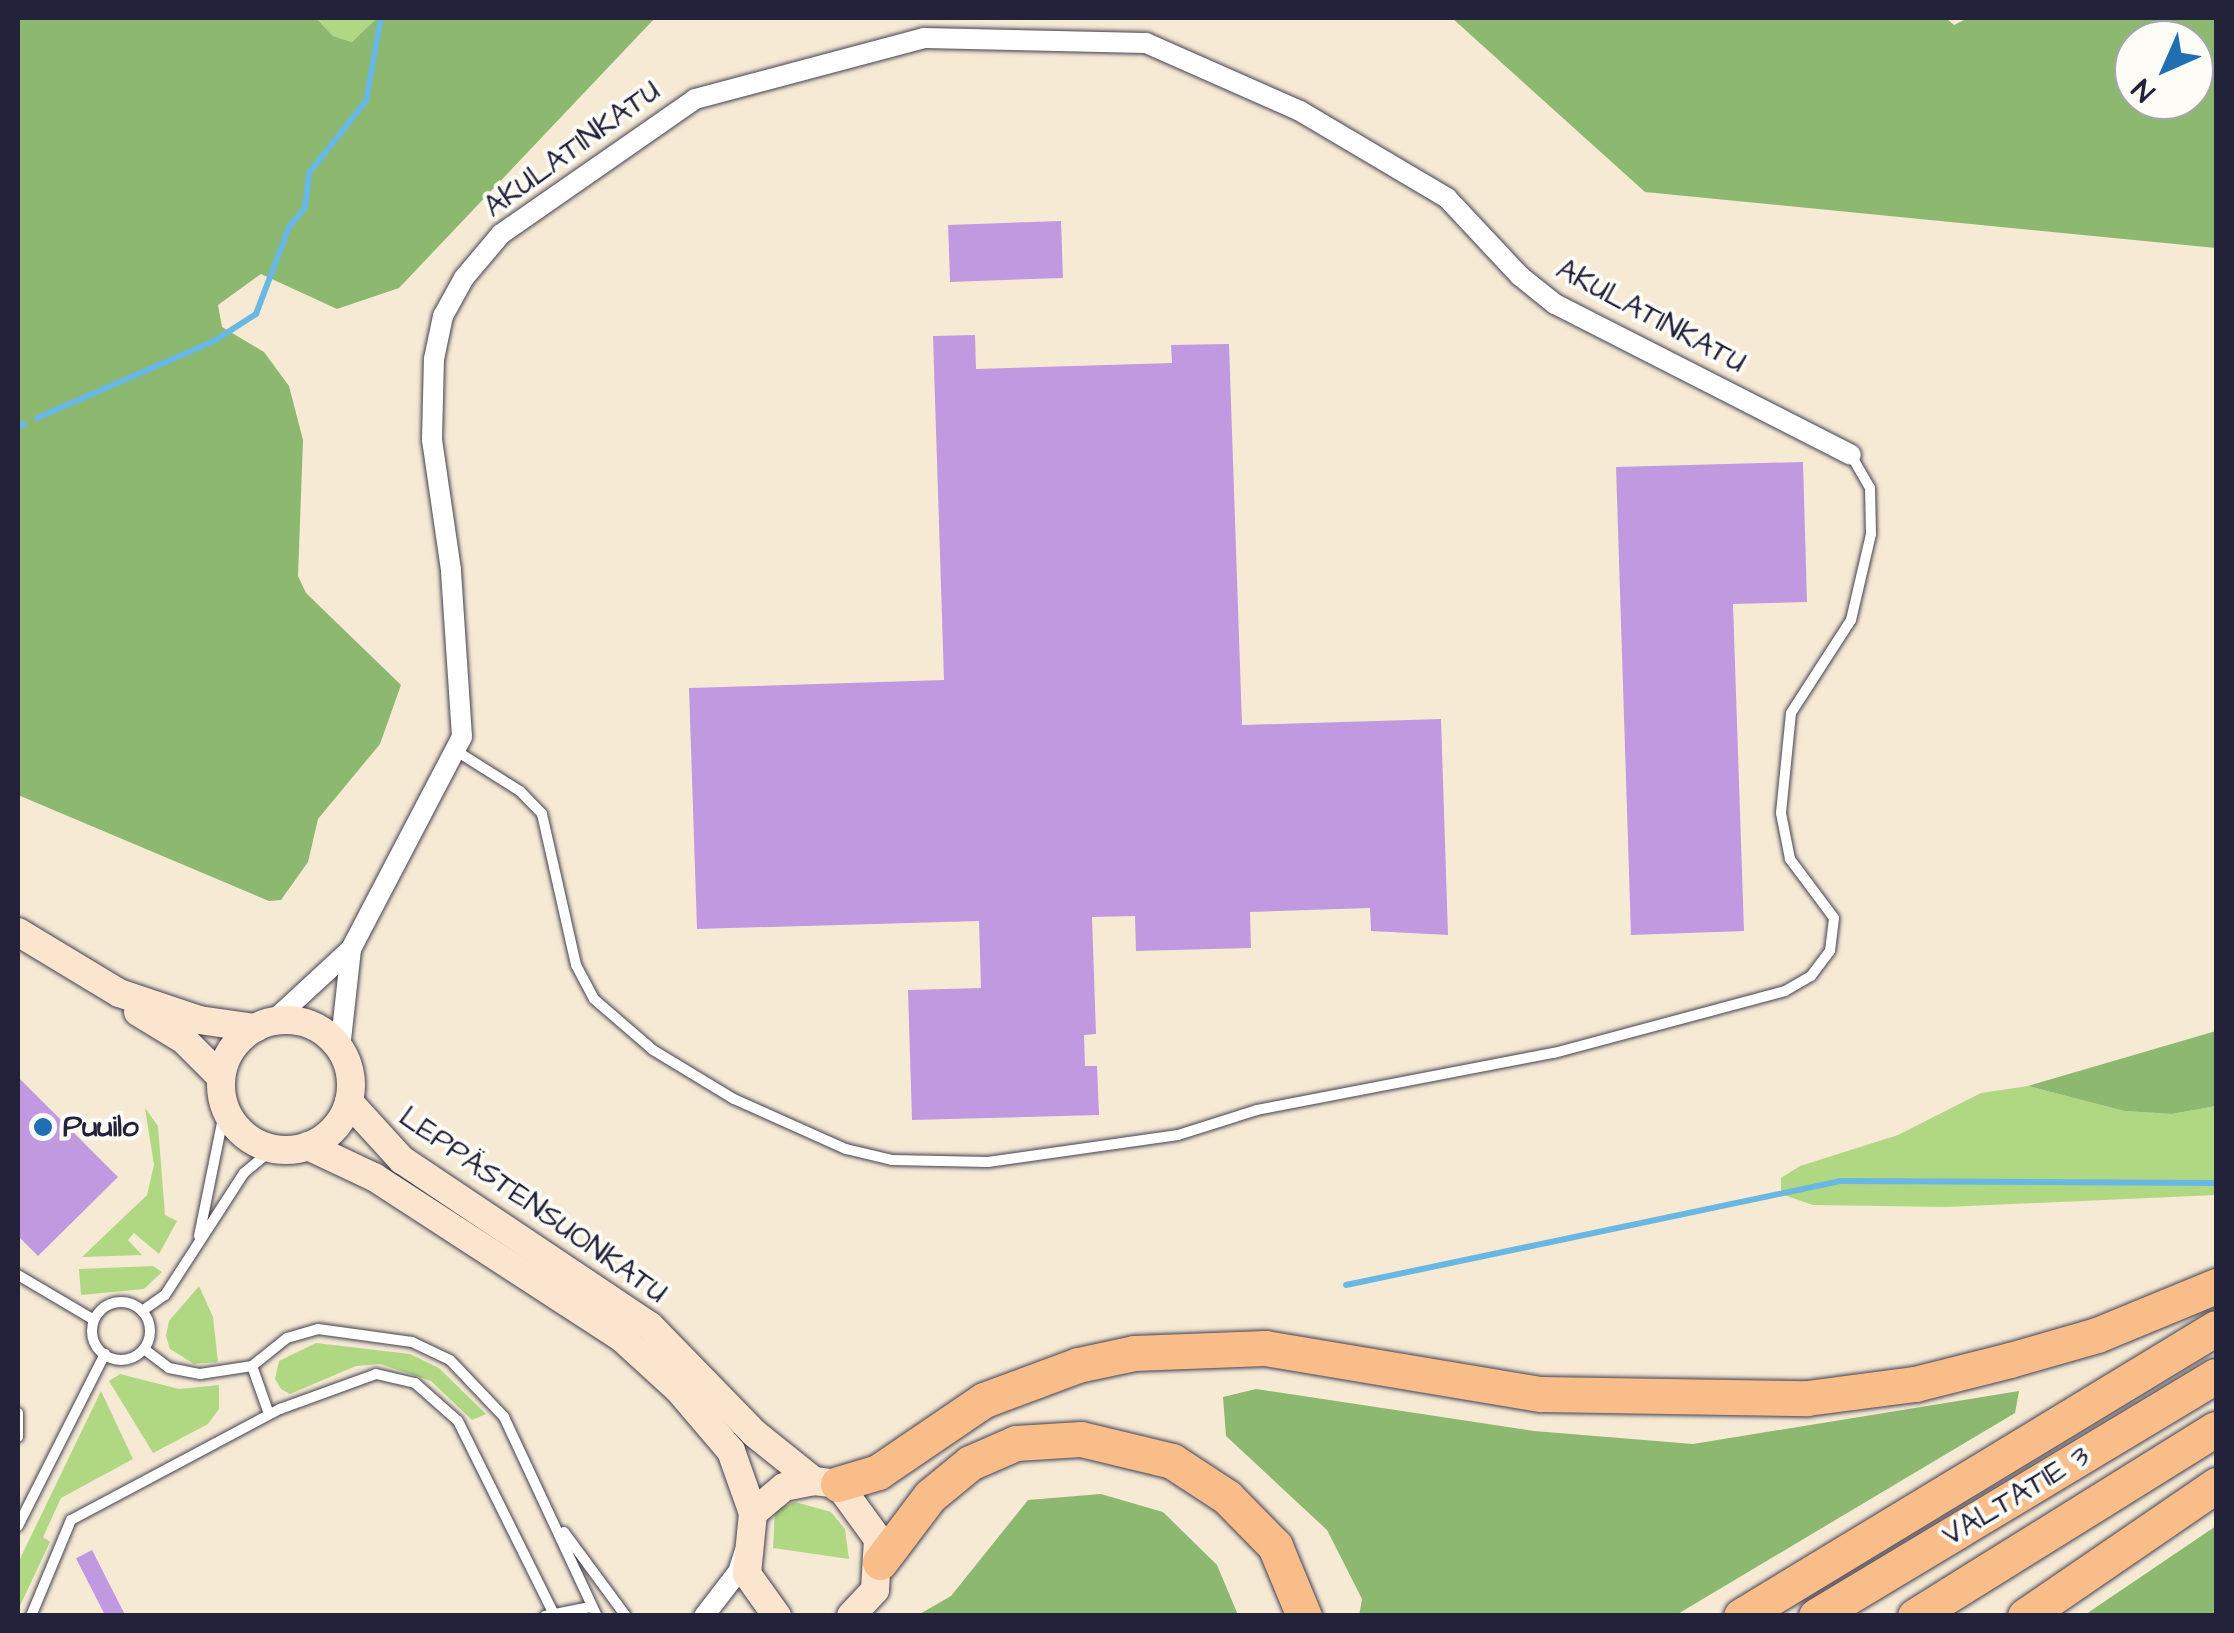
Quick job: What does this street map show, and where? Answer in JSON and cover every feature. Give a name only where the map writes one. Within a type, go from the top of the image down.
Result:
[{"type":"highway","points":[[826,1482],[878,1472],[984,1400],[1078,1365],[1134,1353],[1266,1348],[1541,1394],[1807,1398],[1915,1384],[2010,1360],[2097,1335],[2216,1286]]},
{"type":"highway","points":[[1741,1616],[2216,1328]]},
{"type":"highway","name":"VALTATIE 3","points":[[1816,1616],[2216,1376]]},
{"type":"highway","name":"VALTATIE 3","points":[[1915,1616],[2216,1429]]},
{"type":"highway","points":[[879,1589],[930,1496],[970,1463],[1016,1443],[1081,1438],[1172,1461],[1227,1496],[1275,1546],[1304,1616]]},
{"type":"highway","points":[[2025,1616],[2216,1485]]},
{"type":"main road","points":[[18,932],[120,993],[221,1077]]},
{"type":"main road","points":[[120,993],[199,1020],[312,1026],[340,1049],[351,1083],[349,1102],[334,1129],[308,1146],[274,1149],[244,1135],[225,1108],[221,1077],[232,1048],[264,1024]]},
{"type":"main road","name":"LEPPÄSTENSUONKATU","points":[[349,1102],[402,1160],[650,1326],[754,1433],[826,1482],[867,1518],[879,1589]]},
{"type":"main road","name":"LEPPÄSTENSUONKATU","points":[[308,1146],[374,1177],[623,1339],[678,1389],[731,1451],[753,1514]]},
{"type":"main road","points":[[777,1616],[755,1593],[746,1549],[753,1514],[784,1487],[826,1482]]},
{"type":"main road","points":[[851,1616],[879,1589]]},
{"type":"street","name":"AKULATINKATU","points":[[264,1024],[352,948],[458,752],[463,704],[432,407],[437,338],[464,278],[501,234],[686,104],[924,38],[1128,39],[1180,54],[1300,111],[1447,198],[1555,304],[1851,454]]},
{"type":"street","name":"AKULATINKATU","points":[[340,1049],[352,948]]},
{"type":"street","points":[[704,1616],[738,1572],[746,1549]]},
{"type":"lane","points":[[458,752],[520,791],[542,814],[576,966],[594,1000],[652,1050],[734,1098],[846,1149],[892,1160],[988,1162],[1178,1135],[1257,1110],[1554,1053],[1785,991],[1811,976],[1830,951],[1834,918],[1790,859],[1782,796],[1791,712],[1851,620],[1870,534],[1870,488],[1851,454]]},
{"type":"lane","points":[[198,1242],[225,1108]]},
{"type":"lane","points":[[142,1311],[165,1294],[244,1174],[274,1149]]},
{"type":"lane","points":[[18,1275],[94,1320]]},
{"type":"lane","points":[[120,1302],[142,1311],[150,1327],[144,1348],[122,1360],[105,1354],[94,1342],[94,1320],[120,1302]]},
{"type":"lane","points":[[31,1616],[71,1520],[269,1414],[376,1374],[431,1394],[458,1421],[550,1614],[594,1611],[561,1529],[504,1417],[450,1360],[412,1342],[318,1330],[287,1338],[252,1366],[200,1374],[168,1368],[144,1348]]},
{"type":"lane","points":[[18,1526],[105,1354]]},
{"type":"lane","points":[[252,1366],[269,1414]]},
{"type":"lane","points":[[18,1412],[18,1437]]},
{"type":"lane","points":[[561,1529],[589,1558],[626,1616]]},
{"type":"green space","points":[[18,18],[316,18],[333,36],[352,42],[377,18],[655,18],[399,288],[337,309],[261,274],[218,305],[222,327],[264,352],[289,386],[303,440],[298,576],[306,593],[401,685],[380,744],[318,819],[308,862],[281,900],[269,901],[18,795]]},
{"type":"green space","points":[[316,18],[377,18],[352,42],[333,36]]},
{"type":"green space","points":[[1452,18],[1946,18],[1954,25],[1968,18],[2216,18],[2216,248],[1645,192]]},
{"type":"green space","points":[[2216,1031],[2216,1106],[2172,1114],[2124,1111],[2028,1086]]},
{"type":"green space","points":[[2028,1086],[2124,1111],[2172,1114],[2216,1106],[2216,1195],[1947,1207],[1813,1205],[1781,1194],[1781,1178],[1800,1166],[1898,1135],[1981,1093]]},
{"type":"green space","points":[[145,1108],[158,1126],[165,1215],[177,1221],[159,1254],[134,1233],[128,1240],[142,1255],[82,1257],[147,1195],[154,1165]]},
{"type":"green space","points":[[153,1266],[162,1272],[144,1289],[81,1295],[79,1269]]},
{"type":"green space","points":[[199,1286],[213,1317],[218,1362],[194,1364],[170,1349],[166,1336],[169,1321]]},
{"type":"green space","points":[[316,1343],[410,1354],[439,1368],[486,1414],[472,1420],[431,1381],[380,1364],[356,1366],[290,1394],[281,1389],[275,1379],[279,1361]]},
{"type":"green space","points":[[120,1374],[179,1389],[219,1385],[219,1409],[208,1424],[153,1453],[109,1381]]},
{"type":"green space","points":[[1256,1389],[1534,1431],[1693,1444],[2019,1391],[2015,1413],[1676,1615],[1359,1616],[1362,1599],[1327,1530],[1226,1436],[1223,1397]]},
{"type":"green space","points":[[101,1391],[133,1459],[61,1498],[43,1537],[50,1542],[18,1610],[18,1563]]},
{"type":"green space","points":[[1101,1494],[1163,1512],[1217,1565],[1238,1615],[918,1615],[951,1596],[1028,1500]]},
{"type":"green space","points":[[795,1502],[831,1512],[845,1529],[849,1559],[773,1548],[775,1510]]},
{"type":"green space","points":[[2216,1526],[2216,1615],[2085,1615],[2092,1610]]},
{"type":"building","points":[[1061,221],[1063,278],[950,282],[948,225]]},
{"type":"building","points":[[975,335],[976,369],[1172,363],[1171,345],[1229,344],[1242,725],[1441,719],[1448,935],[1371,931],[1370,908],[1250,912],[1251,948],[1136,951],[1135,916],[1092,917],[1096,1034],[1084,1035],[1085,1066],[1097,1066],[1099,1115],[912,1120],[908,990],[981,988],[979,921],[697,929],[689,688],[944,680],[933,336]]},
{"type":"building","points":[[1803,462],[1807,602],[1733,604],[1744,931],[1631,935],[1616,467]]},
{"type":"building","name":"Puuilo","points":[[18,1077],[118,1177],[38,1256],[18,1236]]},
{"type":"building","points":[[92,1550],[126,1616],[105,1616],[76,1558]]},
{"type":"waterway","points":[[37,418],[214,341],[256,314],[289,227],[305,207],[309,173],[366,101],[381,18]]},
{"type":"waterway","points":[[18,427],[24,424]]},
{"type":"waterway","points":[[1346,1285],[1841,1181],[2216,1183]]},
{"type":"place","name":"Puuilo","points":[[43,1127]]}]
